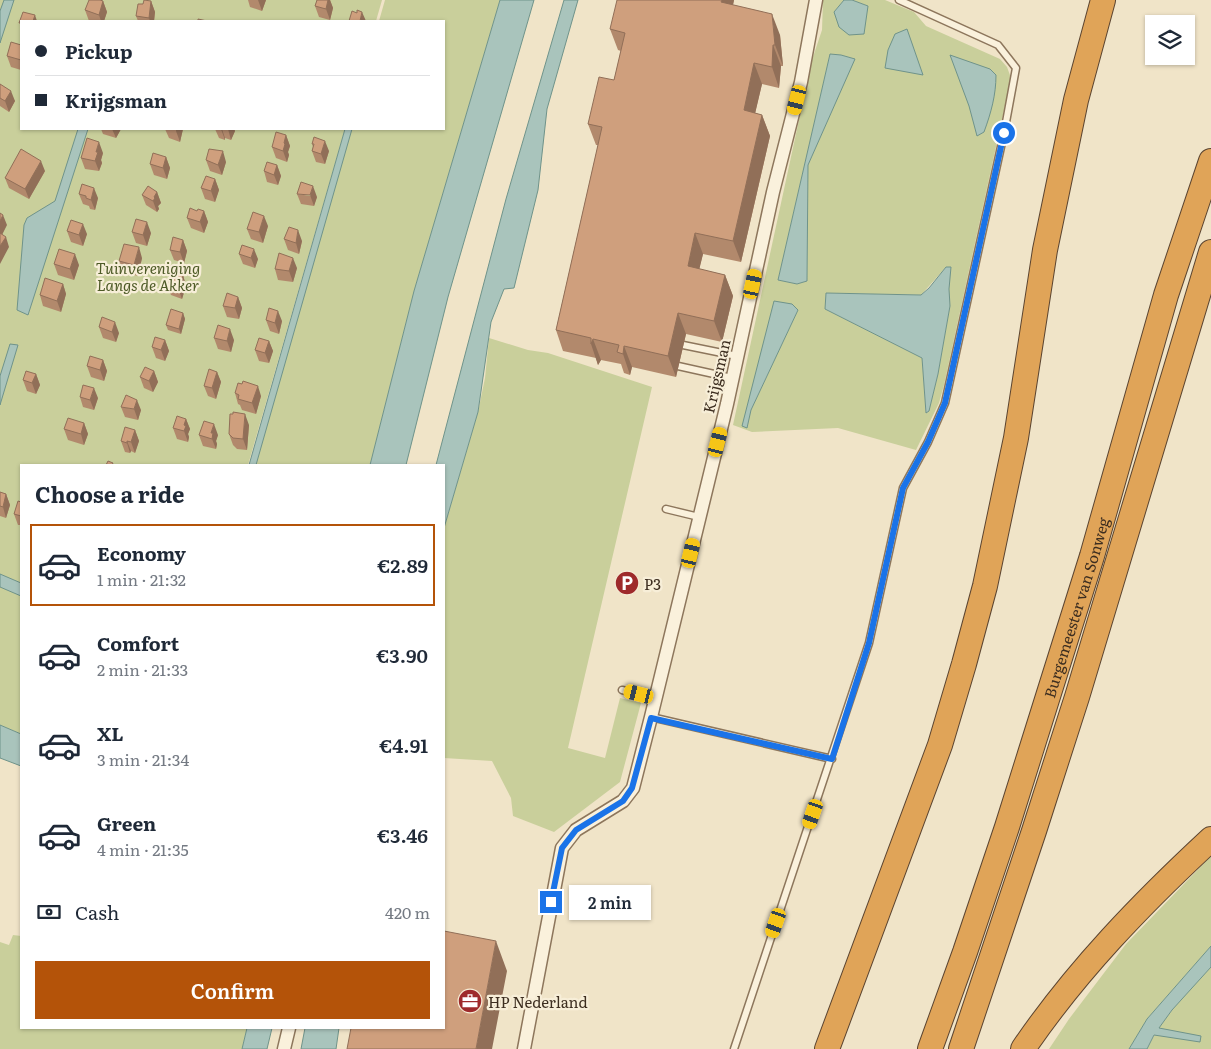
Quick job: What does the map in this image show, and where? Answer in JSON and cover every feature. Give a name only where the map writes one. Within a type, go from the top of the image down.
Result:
[{"type":"highway","points":[[828,1049],[940,745],[983,594],[1016,438],[1045,250],[1076,100],[1103,0]]},
{"type":"highway","name":"Burgemeester van Sonweg","points":[[930,1049],[1007,826],[1092,556],[1166,295],[1211,161]]},
{"type":"highway","name":"Burgemeester van Sonweg","points":[[961,1049],[1077,697],[1211,252]]},
{"type":"highway","points":[[1023,1049],[1049,1011],[1114,934],[1211,839]]},
{"type":"street","name":"Krijgsman","points":[[524,1049],[562,848],[576,830],[623,801],[632,788],[656,698],[732,378],[773,192],[801,82],[816,0]]},
{"type":"street","points":[[284,1049],[289,1029]]},
{"type":"lane","points":[[734,1049],[869,643],[903,488],[928,442],[945,403],[1004,133],[1016,68],[998,46],[899,0]]},
{"type":"lane","points":[[684,345],[737,356]]},
{"type":"lane","points":[[678,366],[732,378]]},
{"type":"lane","points":[[666,510],[699,517]]},
{"type":"lane","points":[[622,690],[656,698]]},
{"type":"lane","points":[[651,718],[832,759]]},
{"type":"green space","name":"Tuinvereniging Langs de Akker","points":[[0,0],[382,0],[376,20],[20,20],[20,130],[345,130],[248,464],[20,464],[20,734],[0,725]]},
{"type":"green space","points":[[385,0],[500,0],[414,291],[370,464],[253,464],[348,130],[445,130],[445,20],[379,20]]},
{"type":"green space","points":[[823,0],[844,0],[834,12],[868,6],[852,0],[885,0],[914,12],[926,26],[1000,59],[1007,67],[1011,78],[944,385],[939,403],[916,450],[838,428],[752,432],[733,425],[812,60],[822,30]],"holes":[[[830,55],[841,55],[854,59],[808,165],[807,281],[797,284],[778,280]],[[946,267],[950,306],[938,374],[929,411],[926,413],[922,358],[825,309],[826,293],[921,295]],[[792,304],[798,310],[751,410]]]},
{"type":"green space","points":[[489,338],[528,350],[548,353],[652,387],[568,748],[605,758],[620,698],[641,703],[620,782],[554,832],[513,816],[511,798],[492,761],[445,758],[445,525],[478,412],[485,378]]},
{"type":"green space","points":[[1211,856],[1211,946],[1147,1019],[1129,1049],[1049,1049],[1069,1019],[1126,944]]},
{"type":"green space","points":[[13,935],[20,936],[20,1029],[247,1029],[242,1049],[0,1049],[0,942],[9,945]]},
{"type":"green space","points":[[1211,967],[1211,1049],[1147,1049],[1160,1026]]},
{"type":"water","points":[[4,0],[14,0],[0,43],[0,11]]},
{"type":"water","points":[[500,0],[534,0],[448,297],[406,464],[370,464],[414,291]]},
{"type":"water","points":[[564,0],[578,0],[547,109],[538,190],[514,288],[504,289],[491,322],[478,412],[445,525],[445,464],[436,464],[506,199]]},
{"type":"water","points":[[844,0],[852,0],[868,6],[864,34],[849,35],[839,27],[834,12]]},
{"type":"water","points":[[907,29],[923,75],[885,68],[888,50],[895,34]]},
{"type":"water","points":[[830,54],[855,59],[808,165],[807,281],[797,284],[778,280]]},
{"type":"water","points":[[950,55],[990,69],[996,75],[994,97],[989,118],[984,132],[977,136],[969,106]]},
{"type":"water","points":[[78,130],[88,130],[28,315],[17,310],[24,225],[27,218],[55,201]]},
{"type":"water","points":[[345,130],[352,130],[256,464],[249,464]]},
{"type":"water","points":[[946,267],[951,267],[950,306],[938,374],[929,411],[926,413],[922,358],[825,309],[826,293],[921,295]]},
{"type":"water","points":[[774,301],[792,304],[798,310],[751,410],[747,428],[742,426]]},
{"type":"water","points":[[10,344],[18,345],[0,405],[0,376]]},
{"type":"water","points":[[0,574],[20,583],[20,596],[0,587]]},
{"type":"water","points":[[0,725],[20,734],[20,766],[0,758]]},
{"type":"water","points":[[1211,946],[1211,967],[1172,1010],[1159,1028],[1201,1036],[1200,1042],[1154,1035],[1147,1049],[1129,1049],[1147,1019]]},
{"type":"water","points":[[247,1029],[272,1029],[267,1049],[242,1049]]},
{"type":"water","points":[[305,1029],[339,1029],[336,1049],[301,1049]]},
{"type":"building","points":[[89,0],[103,1],[99,15],[85,10]]},
{"type":"building","points":[[144,0],[151,1],[149,18],[136,16],[138,4],[143,4]]},
{"type":"building","points":[[317,0],[328,0],[326,9],[315,6]]},
{"type":"building","points":[[617,0],[722,0],[721,2],[772,14],[775,45],[773,45],[772,67],[754,63],[744,110],[762,115],[733,241],[695,233],[688,266],[725,275],[714,321],[678,313],[668,356],[624,346],[623,354],[617,352],[619,345],[593,339],[591,344],[591,338],[556,330],[602,127],[588,124],[599,77],[614,80],[625,33],[610,29]]},
{"type":"building","points":[[357,10],[362,12],[360,20],[349,20],[352,11],[357,13]]},
{"type":"building","points":[[23,12],[35,15],[33,20],[20,20]]},
{"type":"building","points":[[11,42],[20,45],[20,60],[7,56]]},
{"type":"building","points":[[0,84],[11,91],[5,101],[0,98]]},
{"type":"building","points":[[276,132],[286,135],[283,151],[272,147]]},
{"type":"building","points":[[314,137],[325,141],[321,154],[312,151]]},
{"type":"building","points":[[87,138],[99,142],[95,161],[81,158]]},
{"type":"building","points":[[21,149],[41,161],[25,189],[5,178]]},
{"type":"building","points":[[209,149],[223,151],[218,165],[206,160]]},
{"type":"building","points":[[153,153],[166,157],[163,168],[150,164]]},
{"type":"building","points":[[267,162],[277,165],[274,175],[264,171]]},
{"type":"building","points":[[206,176],[215,179],[211,191],[201,188]]},
{"type":"building","points":[[301,182],[313,186],[310,195],[297,194]]},
{"type":"building","points":[[82,184],[94,188],[91,200],[79,194]]},
{"type":"building","points":[[148,186],[157,192],[153,201],[142,195]]},
{"type":"building","points":[[190,208],[204,211],[200,222],[187,218]]},
{"type":"building","points":[[253,212],[264,216],[259,232],[247,229]]},
{"type":"building","points":[[136,219],[147,222],[143,235],[132,232]]},
{"type":"building","points":[[71,220],[83,224],[79,235],[67,231]]},
{"type":"building","points":[[289,227],[298,230],[296,243],[284,239]]},
{"type":"building","points":[[0,233],[6,237],[0,246]]},
{"type":"building","points":[[173,237],[183,240],[180,252],[170,250]]},
{"type":"building","points":[[124,244],[139,247],[134,265],[119,261]]},
{"type":"building","points":[[242,245],[254,249],[251,258],[239,254]]},
{"type":"building","points":[[59,249],[75,254],[70,269],[54,264]]},
{"type":"building","points":[[279,253],[293,258],[289,271],[275,269]]},
{"type":"building","points":[[172,271],[183,275],[178,288],[167,285]]},
{"type":"building","points":[[45,278],[63,284],[57,301],[40,295]]},
{"type":"building","points":[[227,293],[238,297],[235,308],[223,306]]},
{"type":"building","points":[[269,308],[278,311],[275,323],[266,320]]},
{"type":"building","points":[[171,309],[183,313],[179,329],[166,325]]},
{"type":"building","points":[[102,317],[115,322],[112,332],[99,327]]},
{"type":"building","points":[[218,325],[230,329],[227,341],[214,338]]},
{"type":"building","points":[[155,337],[165,340],[161,350],[152,347]]},
{"type":"building","points":[[259,338],[269,341],[265,353],[255,350]]},
{"type":"building","points":[[90,356],[103,360],[100,370],[87,366]]},
{"type":"building","points":[[145,367],[154,371],[149,381],[140,377]]},
{"type":"building","points":[[209,369],[217,372],[212,388],[204,386]]},
{"type":"building","points":[[26,371],[36,374],[32,383],[23,380]]},
{"type":"building","points":[[243,381],[258,386],[252,403],[238,399],[239,395],[235,393],[238,383],[242,384]]},
{"type":"building","points":[[83,385],[94,388],[90,400],[80,397]]},
{"type":"building","points":[[126,395],[137,400],[134,409],[121,407]]},
{"type":"building","points":[[233,412],[245,414],[243,439],[233,438],[229,434],[230,414],[233,414]]},
{"type":"building","points":[[177,416],[186,419],[184,431],[173,428]]},
{"type":"building","points":[[68,418],[84,423],[81,434],[64,429]]},
{"type":"building","points":[[204,421],[214,424],[211,433],[213,433],[212,439],[199,435]]},
{"type":"building","points":[[125,427],[135,430],[131,442],[121,441]]},
{"type":"building","points":[[0,492],[6,494],[3,507],[0,506]]},
{"type":"building","points":[[18,501],[20,502],[20,516],[14,514]]},
{"type":"building","points":[[445,931],[496,941],[476,1049],[347,1049],[351,1029],[445,1029]]},
{"type":"place","name":"P3","points":[[627,583]]},
{"type":"place","name":"HP Nederland","points":[[470,1001]]},
{"type":"route","points":[[551,902],[562,848],[576,830],[623,801],[632,788],[651,718],[832,759],[869,643],[903,488],[928,442],[945,403],[1004,133]]}]
